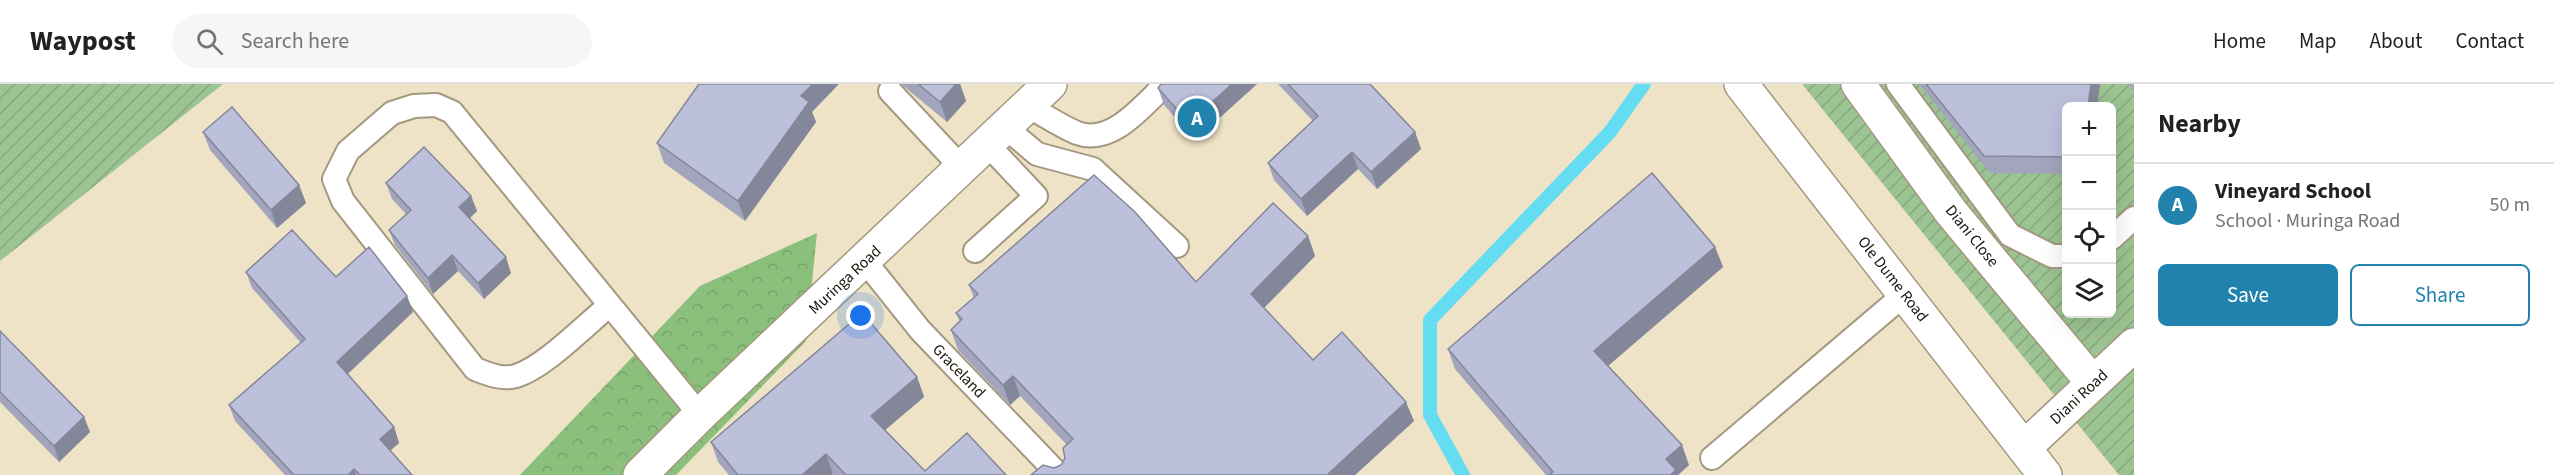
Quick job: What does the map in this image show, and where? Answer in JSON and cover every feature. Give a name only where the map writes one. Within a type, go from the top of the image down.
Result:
[{"type":"street","name":"Ole Dume Road","points":[[1741,84],[2045,475]]},
{"type":"street","name":"Diani Close","points":[[1858,84],[1951,212],[2093,383]]},
{"type":"street","name":"Muringa Road","points":[[651,472],[700,415],[865,261],[1026,105]]},
{"type":"street","name":"Diani Road","points":[[2024,448],[2134,345]]},
{"type":"lane","points":[[1026,105],[1077,133],[1096,136],[1116,128],[1166,84]]},
{"type":"lane","points":[[1898,84],[2010,235],[2052,255],[2062,256]]},
{"type":"lane","points":[[890,91],[962,168]]},
{"type":"lane","points":[[610,305],[535,368],[514,376],[495,376],[475,369],[343,201],[334,179],[348,151],[392,113],[414,105],[436,105],[452,112],[610,305],[700,415]]},
{"type":"lane","points":[[1026,105],[1037,154],[1093,169],[1177,246]]},
{"type":"lane","points":[[975,251],[1036,196],[1026,105]]},
{"type":"lane","points":[[2116,234],[2134,218]]},
{"type":"lane","name":"Graceland","points":[[865,261],[920,330],[1059,475]]},
{"type":"lane","points":[[1712,459],[1905,294]]},
{"type":"green space","points":[[0,84],[223,84],[0,261]]},
{"type":"green space","points":[[1802,84],[2134,84],[2134,475],[2119,475]]},
{"type":"green space","points":[[817,233],[806,341],[676,475],[520,475],[700,286]]},
{"type":"building","points":[[699,84],[813,84],[801,96],[809,102],[738,201],[657,143]]},
{"type":"building","points":[[918,84],[956,84],[940,102]]},
{"type":"building","points":[[1161,84],[1232,84],[1189,123],[1158,88]]},
{"type":"building","points":[[1288,84],[1370,84],[1415,132],[1371,172],[1352,152],[1301,199],[1268,163],[1318,116]]},
{"type":"building","points":[[1926,84],[2091,84],[2089,102],[2062,102],[2062,157],[1984,156]]},
{"type":"building","points":[[232,107],[299,185],[271,210],[203,132]]},
{"type":"building","points":[[424,147],[471,196],[459,207],[506,257],[478,283],[452,255],[428,278],[389,230],[411,210],[386,183]]},
{"type":"building","points":[[1652,173],[1715,247],[1594,351],[1682,445],[1666,459],[1676,470],[1670,475],[1549,475],[1553,472],[1448,349]]},
{"type":"building","points":[[1094,175],[1135,212],[1196,282],[1273,203],[1308,236],[1251,294],[1313,360],[1342,332],[1406,402],[1327,475],[1031,475],[1043,465],[1054,468],[1061,465],[1065,458],[1063,448],[1073,439],[1013,376],[1003,385],[951,330],[962,319],[956,313],[978,294],[969,285]]},
{"type":"building","points":[[292,230],[336,277],[369,247],[407,296],[337,362],[394,427],[380,439],[412,475],[360,475],[354,469],[348,475],[294,475],[229,405],[305,339],[246,272]]},
{"type":"building","points":[[862,313],[917,377],[871,416],[925,471],[967,433],[1006,475],[846,475],[826,454],[802,475],[738,475],[711,442]]},
{"type":"building","points":[[0,331],[84,417],[54,446],[0,392]]},
{"type":"waterway","points":[[1463,475],[1430,415],[1430,320],[1610,132],[1644,84]]},
{"type":"place","name":"Vineyard School","points":[[1197,118]]}]
